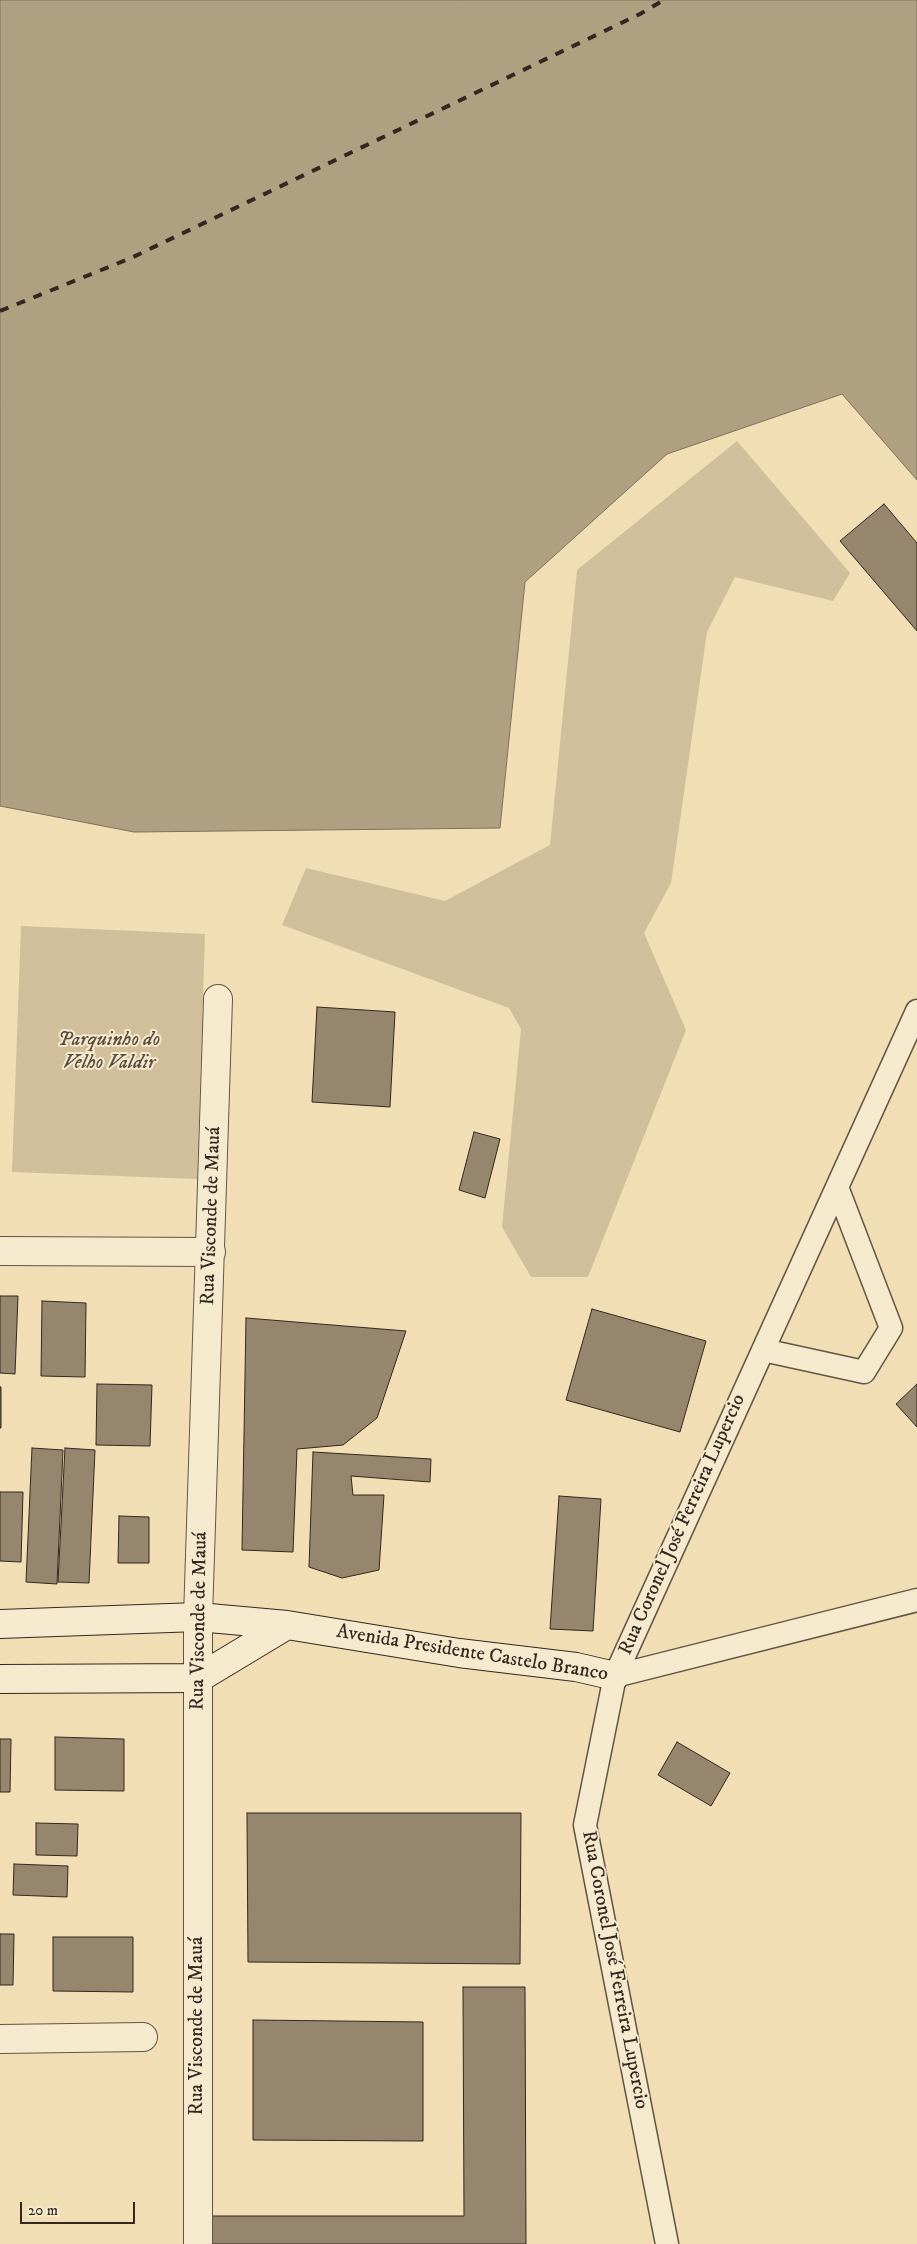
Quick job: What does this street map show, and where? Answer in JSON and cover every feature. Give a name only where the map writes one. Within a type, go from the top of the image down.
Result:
[{"type":"street","name":"Rua Visconde de Mauá","points":[[198,2244],[198,1618],[218,999]]},
{"type":"street","points":[[0,1251],[211,1252]]},
{"type":"street","name":"Avenida Presidente Castelo Branco","points":[[0,1624],[198,1618],[287,1625],[459,1653],[576,1667],[615,1676]]},
{"type":"street","points":[[0,1679],[199,1678],[287,1625]]},
{"type":"street","points":[[0,2039],[144,2037]]},
{"type":"lane","name":"Rua Coronel José Ferreira Lupercio","points":[[667,2244],[585,1825],[615,1676],[917,1011]]},
{"type":"lane","points":[[763,1350],[864,1372],[891,1328],[837,1187]]},
{"type":"lane","name":"Avenida Presidente Castelo Branco","points":[[615,1676],[917,1600]]},
{"type":"green space","points":[[737,441],[850,573],[833,601],[735,577],[707,632],[671,883],[644,933],[686,1030],[588,1277],[531,1277],[502,1227],[521,1029],[509,1008],[282,925],[306,868],[445,901],[550,845],[577,570]]},
{"type":"green space","name":"Parquinho do Velho Valdir","points":[[21,926],[205,934],[197,1179],[12,1172]]},
{"type":"shaded area","points":[[0,0],[917,0],[917,480],[842,394],[667,454],[525,582],[500,828],[134,832],[0,806]]},
{"type":"building","points":[[884,504],[917,543],[917,631],[840,541]]},
{"type":"building","points":[[317,1007],[395,1012],[390,1107],[312,1102]]},
{"type":"building","points":[[474,1132],[500,1139],[485,1198],[459,1190]]},
{"type":"building","points":[[0,1296],[18,1296],[15,1374],[0,1373]]},
{"type":"building","points":[[42,1301],[86,1303],[85,1377],[41,1376]]},
{"type":"building","points":[[592,1309],[706,1341],[680,1432],[566,1400]]},
{"type":"building","points":[[246,1318],[406,1331],[377,1418],[343,1445],[297,1449],[293,1552],[242,1550]]},
{"type":"building","points":[[97,1384],[152,1385],[150,1446],[96,1445]]},
{"type":"building","points":[[917,1384],[917,1427],[896,1404]]},
{"type":"building","points":[[1,1387],[1,1428],[0,1428]]},
{"type":"building","points":[[32,1448],[63,1450],[57,1584],[26,1582]]},
{"type":"building","points":[[65,1448],[95,1450],[89,1583],[58,1582]]},
{"type":"building","points":[[313,1452],[431,1459],[430,1482],[351,1476],[353,1495],[384,1495],[379,1570],[342,1578],[309,1567]]},
{"type":"building","points":[[0,1492],[23,1492],[21,1562],[0,1561]]},
{"type":"building","points":[[559,1496],[601,1499],[593,1631],[550,1629]]},
{"type":"building","points":[[119,1516],[149,1517],[149,1563],[118,1563]]},
{"type":"building","points":[[55,1737],[124,1739],[124,1791],[55,1790]]},
{"type":"building","points":[[0,1739],[11,1739],[10,1792],[0,1792]]},
{"type":"building","points":[[677,1742],[730,1773],[711,1806],[658,1775]]},
{"type":"building","points":[[247,1813],[521,1813],[520,1964],[248,1962]]},
{"type":"building","points":[[36,1823],[78,1824],[77,1856],[36,1855]]},
{"type":"building","points":[[14,1864],[68,1866],[67,1897],[13,1895]]},
{"type":"building","points":[[0,1934],[14,1934],[13,1985],[0,1985]]},
{"type":"building","points":[[53,1937],[133,1937],[133,1992],[53,1991]]},
{"type":"building","points":[[463,1987],[525,1987],[526,2244],[210,2244],[210,2216],[464,2216]]},
{"type":"building","points":[[253,2020],[423,2022],[423,2141],[253,2140]]},
{"type":"railway","points":[[0,311],[131,258],[640,14],[664,0]]}]
